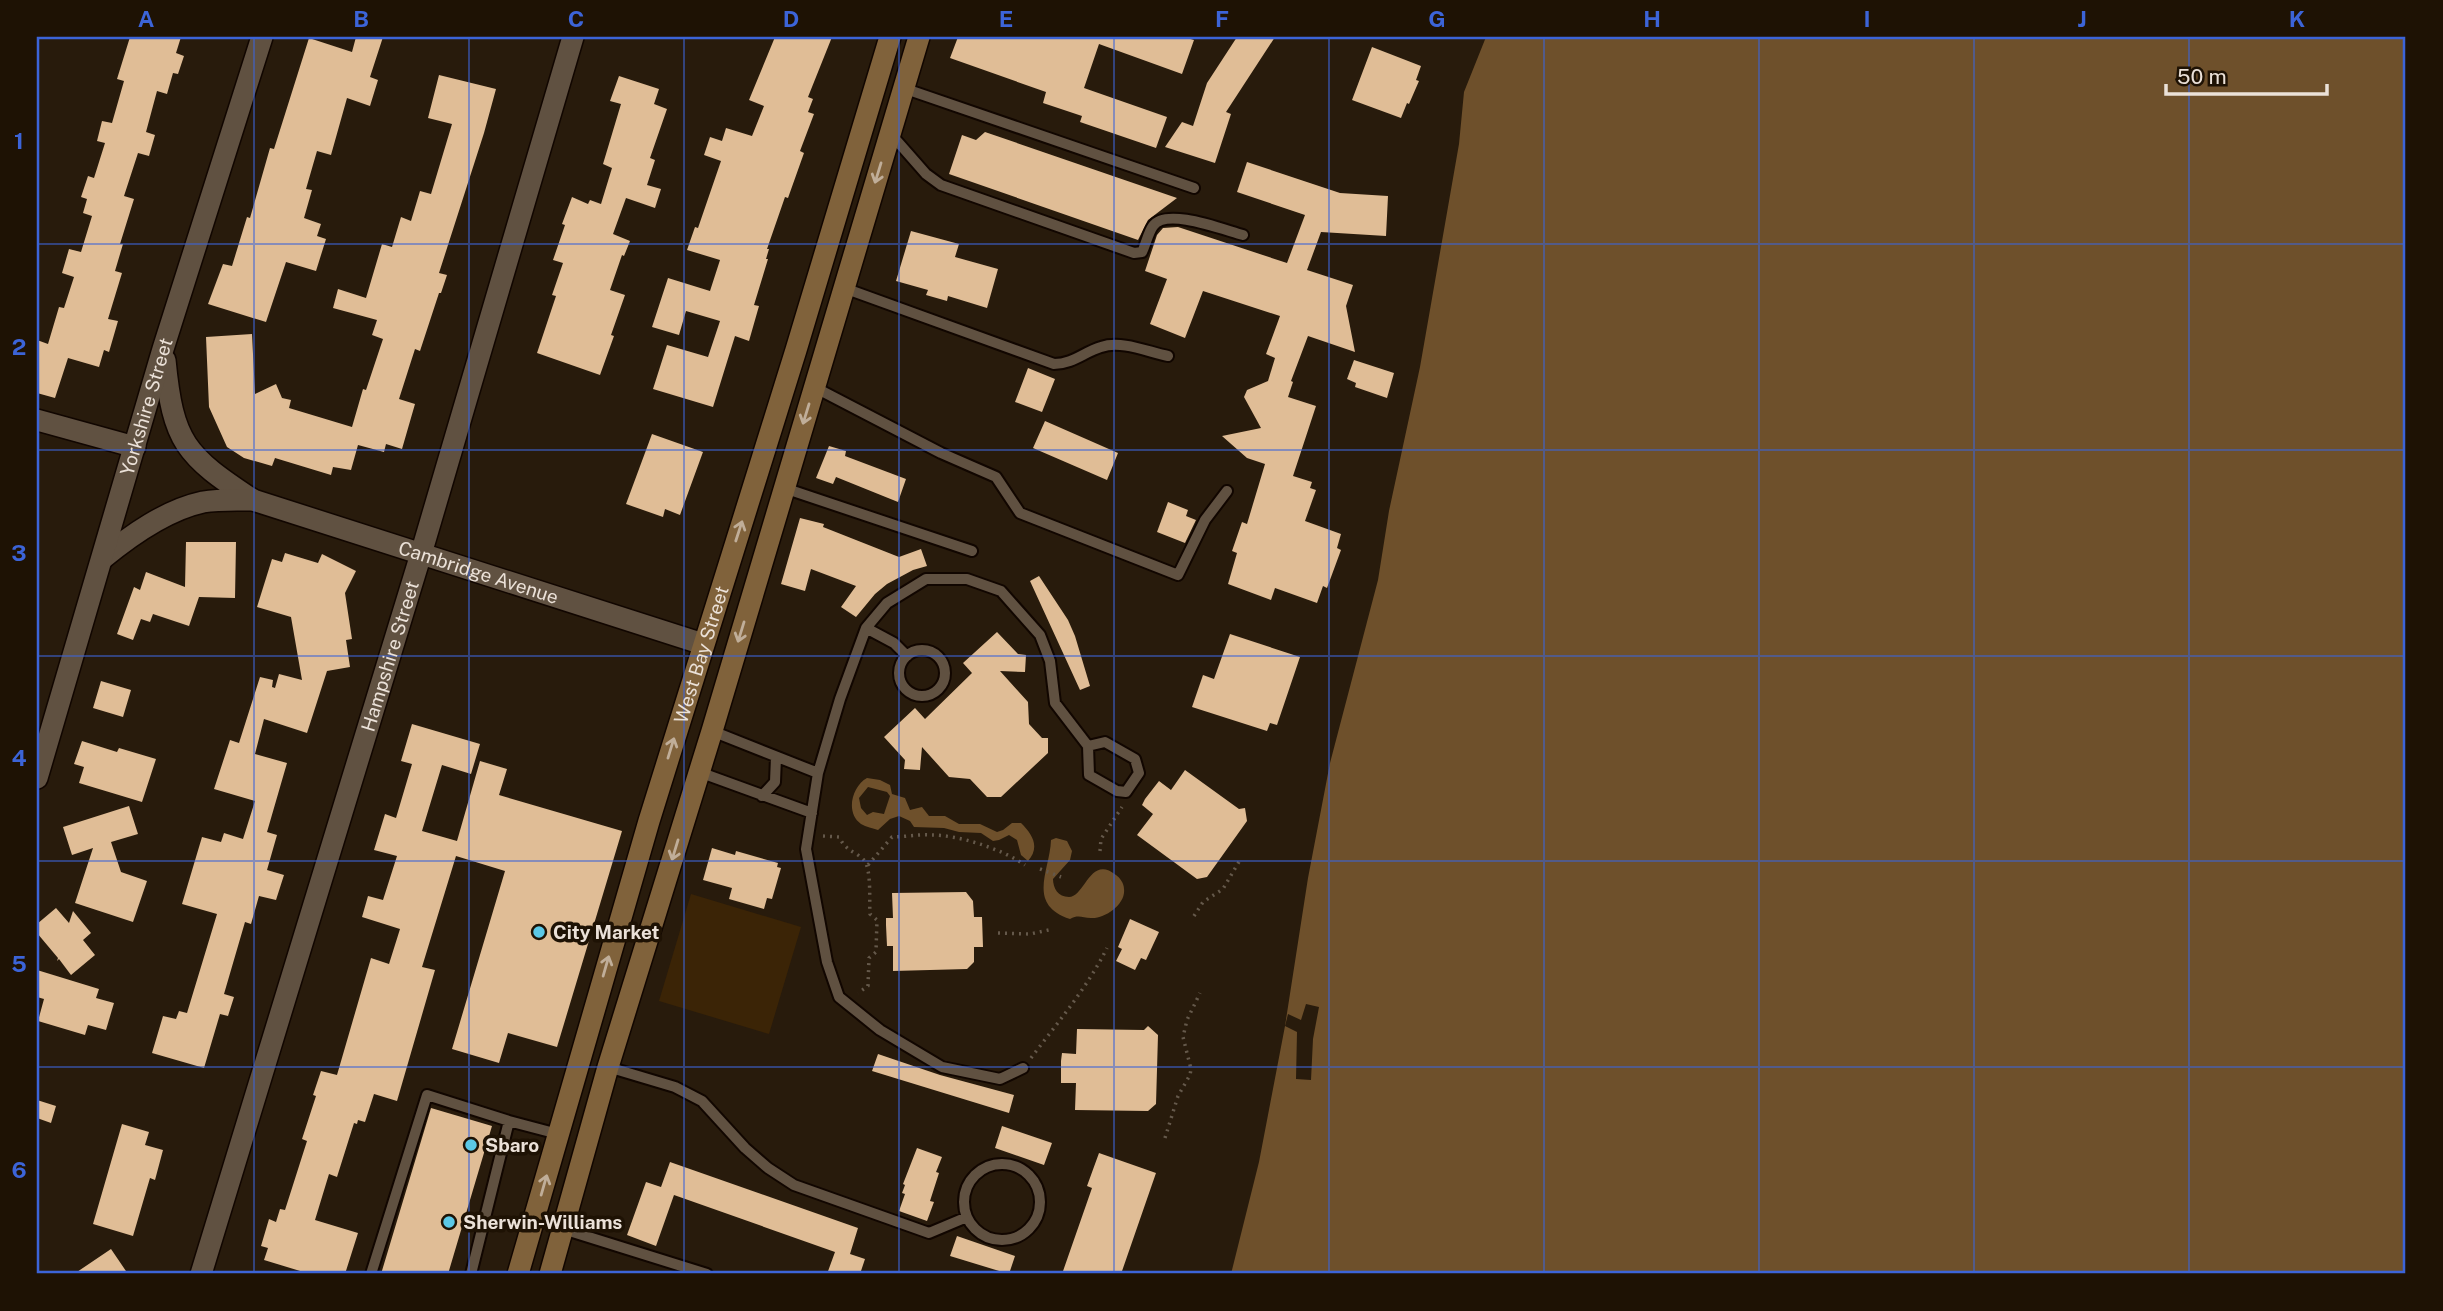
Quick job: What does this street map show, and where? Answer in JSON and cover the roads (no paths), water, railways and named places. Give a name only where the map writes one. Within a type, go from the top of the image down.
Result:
[{"type":"main road","name":"West Bay Street","points":[[518,1274],[649,821],[796,350],[890,37]]},
{"type":"main road","name":"West Bay Street","points":[[550,1274],[608,1066],[712,731],[919,37]]},
{"type":"street","name":"Yorkshire Street","points":[[37,778],[163,349],[262,37]]},
{"type":"street","name":"Hampshire Street","points":[[201,1274],[421,554],[573,37]]},
{"type":"street","name":"Cambridge Avenue","points":[[163,349],[168,394],[174,421],[183,442],[216,476],[254,500],[703,644]]},
{"type":"street","points":[[37,420],[135,447]]},
{"type":"street","name":"Cambridge Avenue","points":[[102,559],[132,534],[184,508],[204,502],[254,500]]},
{"type":"lane","points":[[904,88],[1194,187]]},
{"type":"lane","points":[[890,133],[926,174],[941,185],[1134,253],[1142,252],[1153,225],[1162,218],[1185,219],[1243,235]]},
{"type":"lane","points":[[844,288],[1054,364],[1066,364],[1100,347],[1115,344],[1168,356]]},
{"type":"lane","points":[[814,387],[941,453],[996,477],[1020,513],[1178,575],[1205,520],[1227,491]]},
{"type":"lane","points":[[784,488],[972,551]]},
{"type":"lane","points":[[1023,1068],[1000,1079],[942,1067],[880,1030],[839,997],[827,961],[806,849],[818,773],[840,699],[866,628],[887,603],[926,579],[967,579],[1001,591],[1041,635],[1050,661],[1055,703],[1088,746],[1089,775],[1116,791],[1126,792],[1139,773],[1135,759],[1105,742],[1088,746]]},
{"type":"lane","points":[[866,628],[894,643],[907,656]]},
{"type":"lane","points":[[916,651],[925,651],[934,653],[942,660],[945,677],[936,691],[921,696],[912,694],[905,688],[900,671],[907,656],[916,651]]},
{"type":"lane","points":[[712,731],[818,773]]},
{"type":"lane","points":[[762,796],[775,782],[776,757]]},
{"type":"lane","points":[[699,772],[812,813]]},
{"type":"lane","points":[[608,1066],[675,1087],[702,1101],[745,1148],[768,1168],[794,1185],[929,1233],[967,1217]]},
{"type":"lane","points":[[371,1274],[426,1095],[558,1134]]},
{"type":"lane","points":[[471,1274],[509,1121]]},
{"type":"lane","points":[[1007,1164],[1026,1171],[1037,1187],[1040,1207],[1037,1216],[1033,1225],[1017,1237],[997,1240],[979,1233],[967,1217],[964,1197],[972,1179],[987,1167],[1007,1164]]},
{"type":"lane","points":[[563,1230],[708,1274]]},
{"type":"place","name":"City Market","points":[[539,932]]},
{"type":"place","name":"Sbaro","points":[[471,1145]]},
{"type":"place","name":"Sherwin-Williams","points":[[449,1222]]}]
